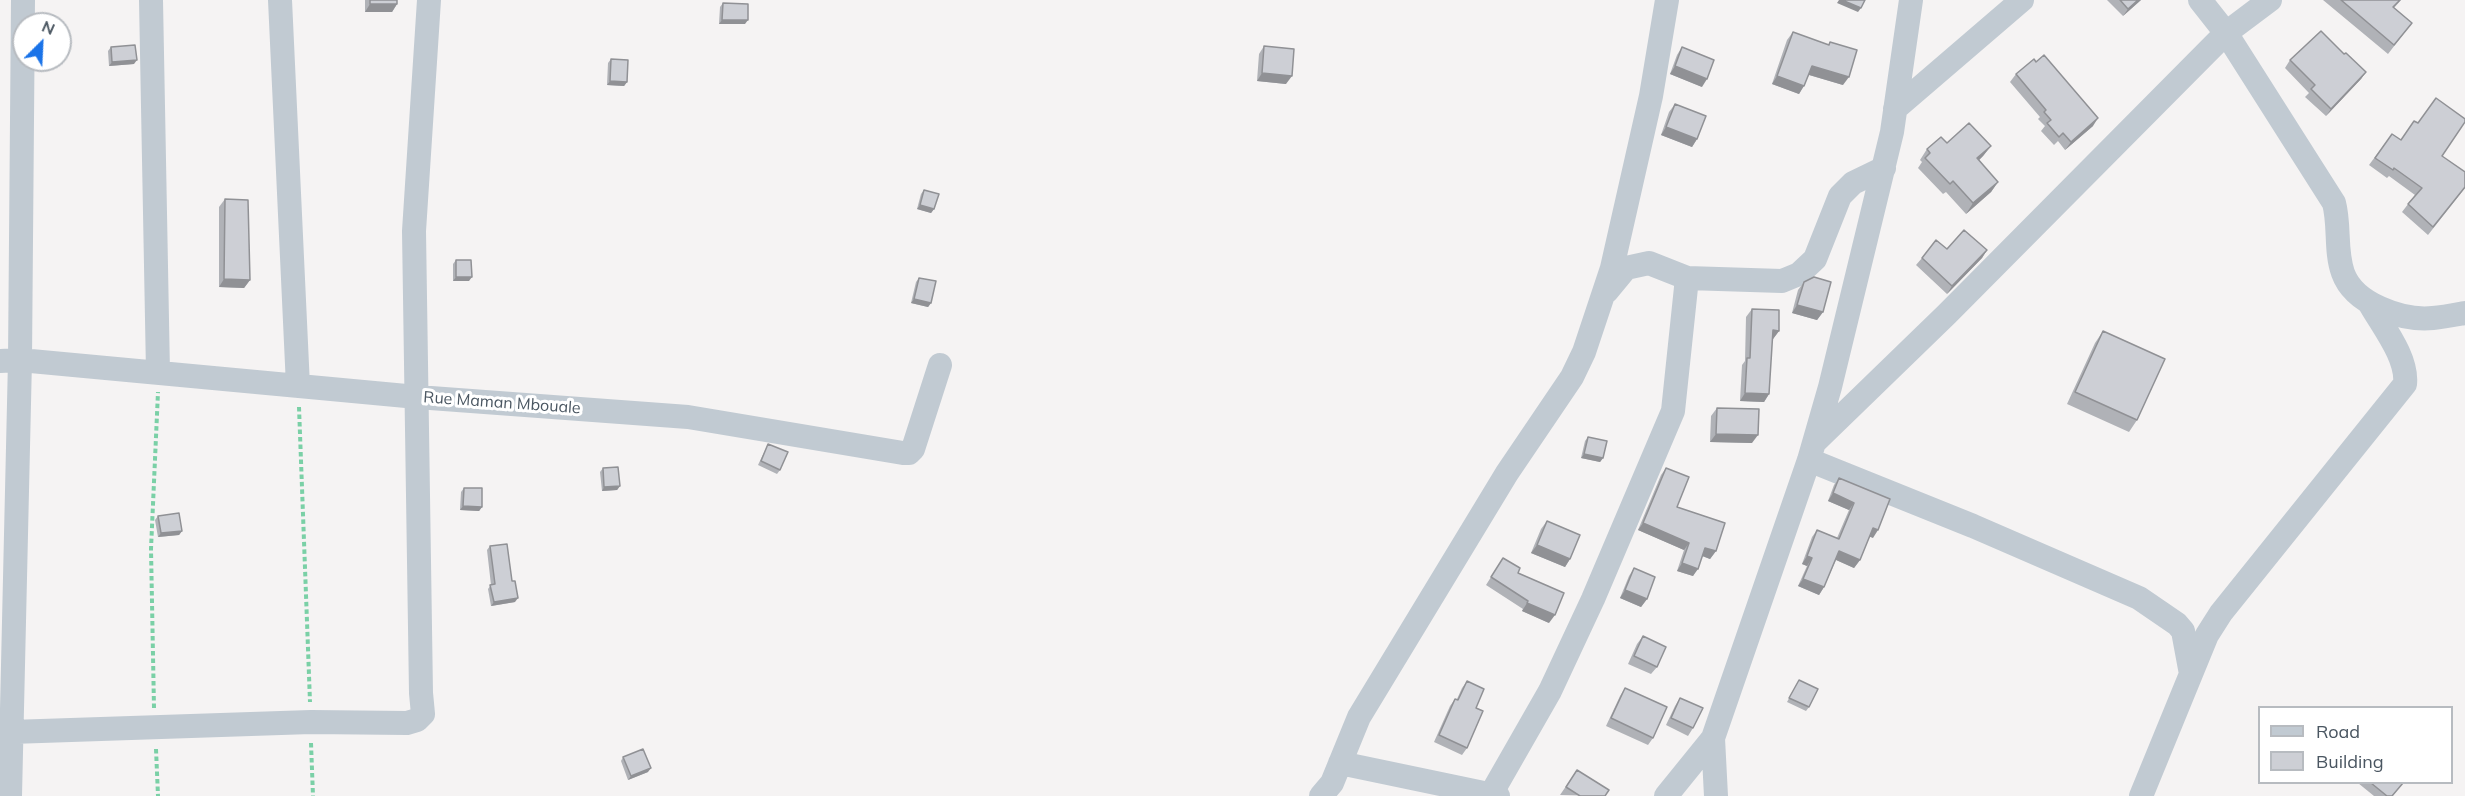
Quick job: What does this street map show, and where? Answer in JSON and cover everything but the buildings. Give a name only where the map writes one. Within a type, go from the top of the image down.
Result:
[{"type":"street","points":[[10,796],[5,731],[10,361],[23,0]]},
{"type":"street","points":[[151,0],[158,372]]},
{"type":"street","points":[[280,0],[298,386]]},
{"type":"street","points":[[5,731],[311,722],[407,723],[417,720],[423,714],[414,231],[429,0]]},
{"type":"street","points":[[1321,796],[1332,783],[1364,708],[1507,473],[1572,376],[1584,352],[1612,268],[1651,96],[1667,0]]},
{"type":"street","points":[[1666,796],[1713,738],[1811,451],[1892,132],[1911,0]]},
{"type":"street","points":[[1894,109],[2022,0]]},
{"type":"street","points":[[2141,796],[2207,635],[2221,613],[2405,384],[2406,374],[2397,351],[2370,304],[2350,286],[2342,272],[2338,218],[2334,203],[2226,33],[2200,0]]},
{"type":"street","points":[[1811,451],[2226,33],[2270,0]]},
{"type":"street","points":[[1603,295],[1626,268],[1649,263],[1687,278],[1782,281],[1799,274],[1815,259],[1840,196],[1853,183],[1884,168]]},
{"type":"street","points":[[1340,763],[1494,795],[1550,691],[1593,599],[1673,411],[1687,278]]},
{"type":"street","points":[[2370,304],[2394,314],[2431,319],[2465,313]]},
{"type":"street","name":"Rue Maman Mbouale","points":[[10,361],[158,372],[417,397],[688,417],[903,453],[909,453],[913,449],[940,365]]},
{"type":"street","points":[[1811,451],[1973,526],[2139,598],[2167,615],[2183,631],[2191,674]]},
{"type":"street","points":[[1713,738],[1716,796]]},
{"type":"path","points":[[158,372],[151,549],[154,728],[159,796]]},
{"type":"path","points":[[298,386],[313,796]]}]
